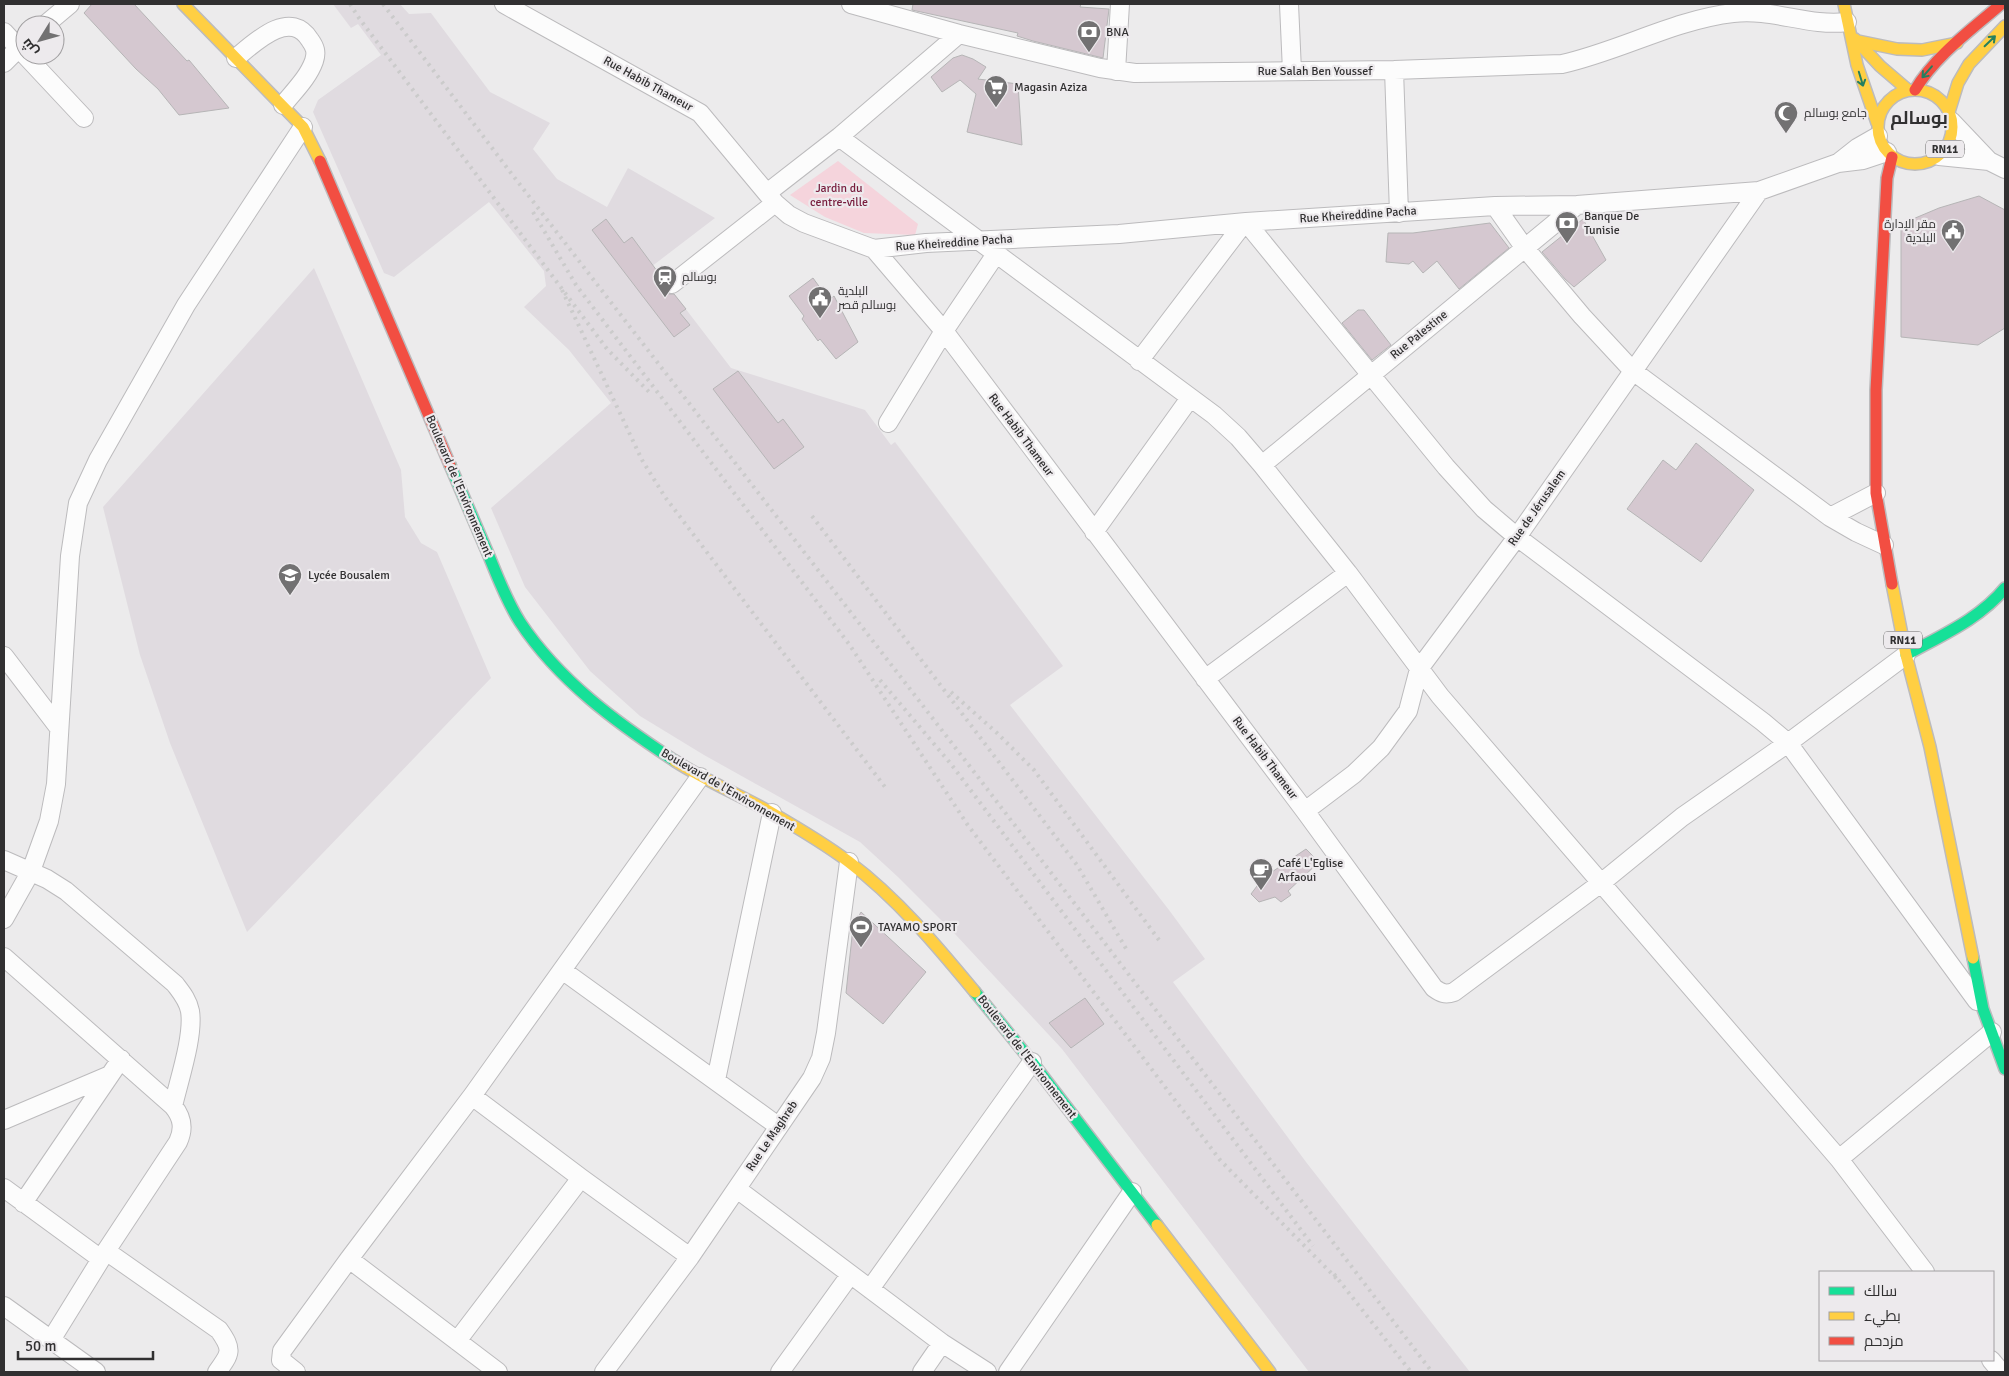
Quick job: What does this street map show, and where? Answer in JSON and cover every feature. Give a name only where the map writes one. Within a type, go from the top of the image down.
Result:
[{"type":"street","points":[[57,15],[70,4]]},
{"type":"street","name":"Boulevard de l'Environnement","points":[[183,4],[303,127],[321,164],[503,590],[520,621],[543,652],[605,713],[700,778],[772,813],[849,862],[888,896],[939,948],[1032,1062],[1270,1372]]},
{"type":"street","name":"Rue Habib Thameur","points":[[504,4],[700,113],[771,198],[789,215],[804,223],[874,249],[944,331],[1305,811],[1434,988],[1441,993],[1448,994],[1454,992],[1601,882]]},
{"type":"street","name":"Rue Salah Ben Youssef","points":[[851,4],[959,34],[1116,71],[1135,73],[1394,70],[1562,64],[1584,59],[1694,21],[1734,12],[1759,12],[1848,27]]},
{"type":"street","points":[[1116,71],[1120,4]]},
{"type":"street","points":[[1289,4],[1292,71]]},
{"type":"street","points":[[1838,163],[1889,154],[1878,130],[1859,74],[1844,4]]},
{"type":"street","points":[[1911,90],[1957,43],[2001,4]]},
{"type":"street","points":[[236,58],[262,36],[275,29],[292,26],[306,32],[316,48],[314,60],[307,75],[283,105]]},
{"type":"street","points":[[1950,116],[1960,79],[1969,64],[2005,26]]},
{"type":"street","points":[[1848,27],[1880,66],[1911,90]]},
{"type":"street","points":[[4,32],[15,42]]},
{"type":"street","points":[[672,284],[959,34]]},
{"type":"street","points":[[1858,41],[1897,49],[1922,50],[1957,43]]},
{"type":"street","points":[[4,63],[15,55]]},
{"type":"street","points":[[36,65],[84,118]]},
{"type":"street","points":[[1394,70],[1400,213]]},
{"type":"street","points":[[1838,163],[1878,130],[1884,105],[1890,98],[1911,90],[1929,92],[1941,100],[1950,116],[1989,161]]},
{"type":"street","name":"RN11","points":[[1950,116],[1952,134],[1947,146],[1939,156],[1927,163],[1910,168],[1889,154],[1876,390],[1876,493],[1906,655],[1930,747],[1983,1009],[1997,1034],[2005,1068]]},
{"type":"street","points":[[4,919],[31,871],[48,821],[56,784],[73,529],[78,503],[86,482],[186,305],[303,127]]},
{"type":"street","points":[[839,137],[1214,415],[1238,437],[1262,464],[1348,574],[1440,696],[1839,1159],[1924,1271]]},
{"type":"street","points":[[1939,156],[1989,161],[2005,169]]},
{"type":"street","name":"Rue Kheireddine Pacha","points":[[874,249],[926,243],[1119,234],[1244,222],[1495,206],[1577,205],[1759,190],[1838,163]]},
{"type":"street","points":[[1886,203],[1897,187]]},
{"type":"street","name":"Rue de Jérusalem","points":[[1305,811],[1354,774],[1381,748],[1408,711],[1419,669],[1517,537],[1759,190]]},
{"type":"street","name":"Rue Palestine","points":[[1262,464],[1577,205]]},
{"type":"street","points":[[1495,206],[1524,247],[1582,316],[1633,371],[1830,517],[1856,532],[1884,544]]},
{"type":"street","points":[[1139,361],[1244,222],[1446,467],[1484,509],[1517,537],[1763,722],[1788,743],[1983,1009]]},
{"type":"street","points":[[888,423],[944,331],[996,254]]},
{"type":"street","points":[[1094,532],[1190,398]]},
{"type":"street","points":[[1830,517],[1876,493]]},
{"type":"street","points":[[1205,679],[1348,574]]},
{"type":"street","points":[[1601,882],[1682,817],[1788,743],[1906,655],[1985,609],[2005,588]]},
{"type":"street","points":[[4,656],[59,728]]},
{"type":"street","points":[[296,1372],[281,1360],[282,1351],[472,1096],[700,778]]},
{"type":"street","points":[[716,1080],[772,813]]},
{"type":"street","points":[[4,860],[31,871],[66,891],[175,984],[186,998],[190,1010],[190,1030],[173,1106]]},
{"type":"street","name":"Rue Le Maghreb","points":[[604,1372],[690,1257],[812,1078],[821,1058],[826,1033],[849,862]]},
{"type":"street","points":[[4,957],[173,1106],[179,1114],[182,1132],[51,1340]]},
{"type":"street","points":[[562,970],[778,1126]]},
{"type":"street","points":[[1839,1159],[1997,1034]]},
{"type":"street","points":[[23,1203],[121,1059]]},
{"type":"street","points":[[870,1289],[1032,1062]]},
{"type":"street","points":[[4,1120],[110,1075]]},
{"type":"street","points":[[472,1096],[690,1257]]},
{"type":"street","points":[[457,1341],[581,1178]]},
{"type":"street","points":[[4,1188],[23,1203],[219,1330],[230,1349],[229,1356],[217,1372]]},
{"type":"street","points":[[737,1189],[942,1343],[987,1372]]},
{"type":"street","points":[[1008,1372],[1132,1192]]},
{"type":"street","points":[[349,1259],[498,1372]]},
{"type":"street","points":[[780,1372],[850,1275]]},
{"type":"street","points":[[4,1306],[93,1371]]},
{"type":"street","points":[[922,1372],[942,1343]]},
{"type":"street","points":[[1993,1361],[2001,1372]]},
{"type":"shaded area","points":[[333,4],[400,4],[409,14],[431,13],[490,92],[550,123],[533,149],[557,179],[607,207],[628,168],[715,218],[647,270],[662,278],[731,368],[865,410],[891,445],[895,442],[1063,666],[1010,705],[1205,959],[1173,982],[1306,1162],[1470,1372],[1309,1372],[1062,1049],[955,934],[898,877],[860,842],[704,755],[640,716],[590,671],[525,587],[491,508],[611,403],[569,350],[524,307],[546,286],[544,271],[489,202],[394,277],[384,273],[313,112],[318,100],[381,55],[358,24],[351,28]]},
{"type":"shaded area","name":"Lycée Bousalem","points":[[314,268],[401,470],[405,517],[421,543],[437,552],[491,678],[247,932],[170,743],[140,655],[103,507]]},
{"type":"green space","name":"Jardin du centre-ville","points":[[838,161],[918,224],[915,235],[864,233],[825,217],[790,195]]},
{"type":"building","points":[[92,4],[134,4],[187,61],[189,60],[229,108],[179,115],[158,89],[136,69],[84,13]]},
{"type":"building","points":[[913,4],[1081,4],[1080,7],[1109,9],[1103,58],[1033,41],[1017,36],[1018,33],[912,10]]},
{"type":"building","name":"Magasin Aziza","points":[[962,55],[986,67],[978,79],[1018,84],[1022,145],[967,132],[976,94],[960,80],[942,92],[931,77],[953,58]]},
{"type":"building","name":"مقر الإدارة البلدية","points":[[1979,196],[2005,210],[2005,328],[1978,345],[1901,337],[1901,224],[1939,208]]},
{"type":"building","points":[[606,219],[624,243],[632,237],[663,279],[661,285],[663,290],[669,294],[674,294],[686,309],[680,313],[690,325],[674,337],[592,230]]},
{"type":"building","points":[[1583,219],[1606,260],[1574,287],[1542,252]]},
{"type":"building","points":[[1490,223],[1509,248],[1459,289],[1437,261],[1423,273],[1413,261],[1409,264],[1386,262],[1388,233],[1413,233]]},
{"type":"building","points":[[813,278],[829,300],[834,296],[858,342],[836,359],[820,339],[818,341],[802,319],[804,316],[789,296]]},
{"type":"building","points":[[1358,310],[1364,310],[1391,345],[1372,360],[1342,323]]},
{"type":"building","points":[[738,371],[778,423],[783,419],[804,447],[774,469],[713,389]]},
{"type":"building","points":[[1696,443],[1754,490],[1701,562],[1627,509],[1663,460],[1676,470]]},
{"type":"building","points":[[1306,849],[1319,862],[1288,891],[1291,895],[1281,902],[1275,897],[1259,902],[1251,894],[1263,878]]},
{"type":"building","points":[[861,912],[926,972],[883,1024],[846,993],[853,927]]},
{"type":"building","points":[[1085,998],[1104,1024],[1071,1048],[1049,1023]]},
{"type":"railway","points":[[350,4],[607,349],[652,395]]},
{"type":"railway","points":[[383,4],[511,173],[978,777],[1432,1372]]},
{"type":"railway","points":[[533,212],[576,285],[849,644],[967,824],[1220,1160],[1338,1280]]},
{"type":"railway","points":[[562,290],[642,460],[665,497],[885,787]]},
{"type":"railway","points":[[812,516],[1077,865],[1128,952]]},
{"type":"railway","points":[[880,680],[951,764],[1313,1246]]},
{"type":"railway","points":[[951,692],[997,733],[1034,770],[1159,940]]},
{"type":"railway","points":[[1334,1274],[1411,1372]]},
{"type":"traffic: fast","points":[[450,465],[507,598],[515,614],[535,643],[571,682],[590,699],[632,732],[675,761]]},
{"type":"traffic: fast","points":[[1906,655],[1972,618],[2005,588]]},
{"type":"traffic: fast","points":[[1973,958],[1983,1009],[2005,1069]]},
{"type":"traffic: fast","points":[[975,992],[1032,1062],[1157,1225]]},
{"type":"traffic: slow","points":[[183,4],[303,127],[320,161]]},
{"type":"traffic: slow","points":[[1844,4],[1857,65],[1877,123]]},
{"type":"traffic: slow","points":[[1949,112],[1958,83],[1969,64],[2005,26]]},
{"type":"traffic: slow","points":[[1855,39],[1880,66],[1908,90]]},
{"type":"traffic: slow","points":[[1858,41],[1897,49],[1922,50],[1957,43]]},
{"type":"traffic: slow","points":[[1915,90],[1936,96],[1946,106],[1952,127],[1946,148],[1936,158],[1915,164],[1894,158],[1884,148],[1878,127],[1884,106],[1894,96],[1915,90]]},
{"type":"traffic: slow","points":[[1892,584],[1906,655],[1930,747],[1973,958]]},
{"type":"traffic: slow","points":[[675,761],[760,806],[849,862],[900,907],[975,992]]},
{"type":"traffic: slow","points":[[1157,1225],[1270,1372]]},
{"type":"traffic: jam","points":[[1915,90],[1923,77],[1943,55],[2001,4]]},
{"type":"traffic: jam","points":[[1892,157],[1887,178],[1876,390],[1876,493],[1892,584]]},
{"type":"traffic: jam","points":[[320,161],[450,465]]},
{"type":"place","name":"BNA","points":[[1089,53]]},
{"type":"place","name":"Magasin Aziza","points":[[996,108]]},
{"type":"place","name":"جامع بوسالم","points":[[1786,134]]},
{"type":"place","name":"Banque De Tunisie","points":[[1567,244]]},
{"type":"place","name":"مقر الإدارة البلدية","points":[[1953,252]]},
{"type":"place","name":"بوسالم","points":[[665,298]]},
{"type":"place","name":"البلدية بوسالم قصر","points":[[820,319]]},
{"type":"place","name":"Lycée Bousalem","points":[[290,596]]},
{"type":"place","name":"Café L'Eglise Arfaoui","points":[[1261,891]]},
{"type":"place","name":"TAYAMO SPORT","points":[[861,948]]},
{"type":"district","name":"بوسالم","points":[[1919,118]]}]
